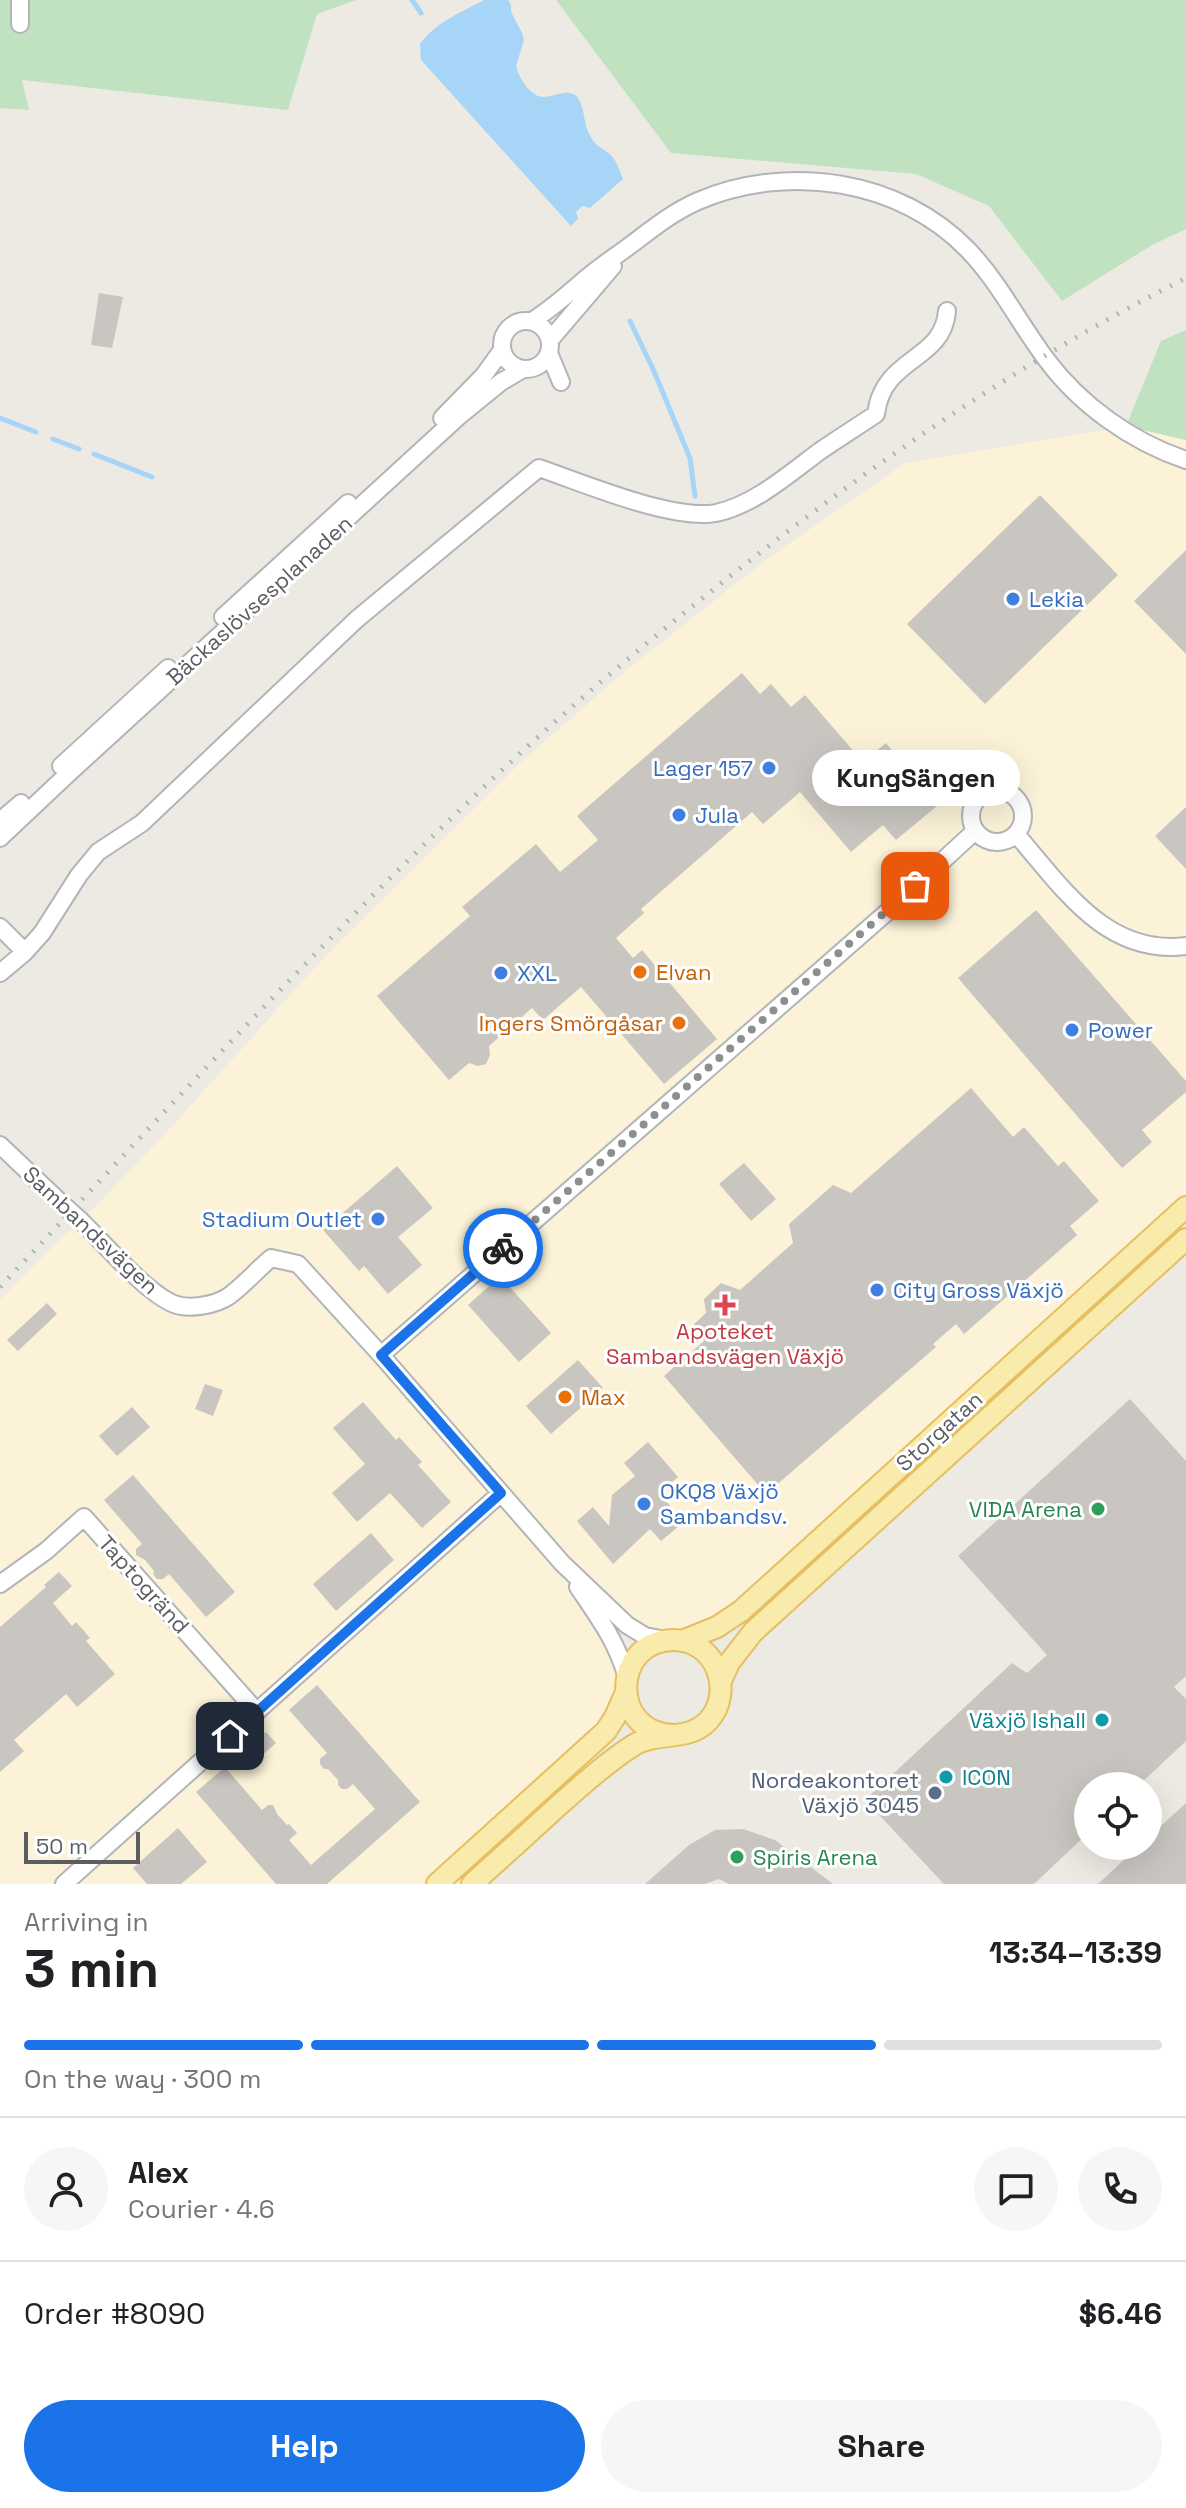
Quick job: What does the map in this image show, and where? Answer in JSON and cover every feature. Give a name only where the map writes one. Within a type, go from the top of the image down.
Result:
[{"type":"main road","name":"Storgatan","points":[[437,1884],[606,1731],[615,1717],[633,1663],[641,1653],[655,1644],[717,1627],[741,1611],[1186,1207]]},
{"type":"main road","name":"Storgatan","points":[[472,1884],[594,1774],[644,1739],[695,1730],[708,1720],[720,1698],[721,1681],[734,1655],[753,1632],[1186,1239]]},
{"type":"main road","points":[[675,1641],[699,1647],[709,1655],[721,1681]]},
{"type":"main road","points":[[626,1685],[631,1710],[641,1723],[657,1733],[675,1735]]},
{"type":"street","points":[[20,0],[20,24]]},
{"type":"street","points":[[532,321],[675,212],[722,191],[779,181],[826,182],[874,193],[929,219],[968,249],[1046,359],[1084,400],[1125,431],[1186,460]]},
{"type":"street","points":[[561,382],[550,346],[544,328],[532,321],[519,321],[503,336],[502,350],[508,362],[523,369],[539,366],[550,346],[629,246]]},
{"type":"street","points":[[0,973],[42,933],[79,875],[98,852],[142,823],[357,619],[539,468],[659,508],[713,513],[733,508],[771,486],[876,414],[886,383],[941,336],[947,311]]},
{"type":"street","name":"Bäckaslövsesplanaden","points":[[0,821],[451,410],[484,375],[502,350]]},
{"type":"street","name":"Bäckaslövsesplanaden","points":[[0,838],[458,417],[501,382],[523,369]]},
{"type":"street","points":[[998,789],[1014,795],[1023,810],[1021,827],[1016,834],[1010,839],[995,842],[975,831],[970,815],[976,799],[990,790],[998,789]]},
{"type":"street","points":[[381,1355],[876,922],[975,831]]},
{"type":"street","points":[[1016,834],[1090,915],[1113,933],[1147,946],[1186,946]]},
{"type":"street","points":[[0,927],[25,952]]},
{"type":"street","name":"Sambandsvägen","points":[[0,1145],[151,1288],[171,1303],[182,1306],[209,1304],[228,1297],[271,1258],[298,1264],[562,1563],[627,1625],[645,1636],[675,1641]]},
{"type":"street","points":[[64,1884],[501,1493]]},
{"type":"street","name":"Taptogränd","points":[[0,1584],[22,1570],[84,1517],[257,1712]]},
{"type":"street","name":"Sambandsvägen","points":[[562,1563],[612,1638],[620,1654],[626,1685]]},
{"type":"shaded area","points":[[1126,426],[1186,440],[1186,1207],[717,1627],[645,1636],[566,1566],[620,1654],[621,1704],[437,1884],[0,1884],[0,1299],[74,1226],[129,1268],[88,1214],[165,1134],[328,953],[521,762],[624,672],[767,559],[905,463]]},
{"type":"green space","points":[[0,0],[356,0],[317,14],[288,110],[22,80],[29,110],[0,108]]},
{"type":"green space","points":[[556,0],[1186,0],[1186,229],[1152,245],[1062,301],[989,206],[916,174],[671,153]]},
{"type":"green space","points":[[1186,330],[1186,440],[1126,426],[1161,341]]},
{"type":"water","points":[[484,0],[508,0],[511,5],[511,12],[524,40],[516,66],[526,86],[539,96],[575,95],[582,106],[591,138],[613,157],[620,171],[623,179],[590,208],[582,206],[576,212],[578,219],[571,226],[421,60],[420,44],[426,36]]},
{"type":"building","points":[[99,293],[123,297],[112,348],[91,345]]},
{"type":"building","name":"Lekia","points":[[1040,495],[1118,575],[985,704],[907,624]]},
{"type":"building","points":[[1186,550],[1186,654],[1134,601]]},
{"type":"building","points":[[742,673],[760,694],[771,684],[791,707],[805,695],[863,762],[886,743],[937,806],[896,840],[883,825],[851,852],[800,792],[763,824],[752,812],[641,909],[644,913],[616,938],[633,958],[642,950],[717,1039],[664,1084],[581,987],[543,1020],[532,1008],[489,1046],[490,1055],[486,1064],[478,1066],[469,1063],[449,1080],[377,996],[470,916],[462,907],[536,844],[560,872],[598,840],[577,816]]},
{"type":"building","points":[[1186,807],[1186,869],[1155,836]]},
{"type":"building","name":"Power","points":[[1036,910],[1186,1081],[1186,1092],[1142,1130],[1152,1142],[1122,1168],[958,978]]},
{"type":"building","name":"City Gross Växjö","points":[[971,1088],[1013,1137],[1024,1127],[1058,1166],[1064,1161],[1099,1201],[1070,1226],[1077,1235],[964,1334],[956,1324],[933,1344],[936,1347],[766,1494],[664,1376],[704,1341],[692,1326],[706,1313],[704,1299],[721,1283],[740,1290],[793,1243],[789,1224],[833,1185],[851,1193]]},
{"type":"building","points":[[744,1163],[776,1199],[751,1221],[719,1184]]},
{"type":"building","name":"Stadium Outlet","points":[[397,1166],[433,1208],[398,1237],[422,1265],[388,1294],[364,1266],[359,1271],[323,1230]]},
{"type":"building","points":[[500,1276],[551,1333],[519,1362],[468,1305]]},
{"type":"building","points":[[47,1303],[57,1314],[18,1351],[7,1340]]},
{"type":"building","name":"Max","points":[[578,1360],[603,1388],[551,1434],[526,1406]]},
{"type":"building","points":[[205,1384],[223,1390],[213,1416],[195,1409]]},
{"type":"building","points":[[1130,1399],[1186,1461],[1186,1676],[1174,1687],[1186,1699],[1186,1741],[1153,1772],[1074,1772],[1074,1846],[1034,1884],[944,1884],[865,1800],[1012,1663],[1027,1673],[1047,1655],[958,1556]]},
{"type":"building","points":[[363,1402],[396,1440],[399,1437],[422,1462],[418,1465],[451,1502],[422,1528],[390,1493],[357,1522],[332,1493],[365,1464],[333,1428]]},
{"type":"building","points":[[132,1407],[150,1427],[117,1456],[99,1436]]},
{"type":"building","points":[[648,1442],[678,1477],[659,1493],[684,1522],[661,1541],[650,1529],[613,1564],[577,1521],[593,1507],[609,1526],[612,1495],[635,1476],[624,1463]]},
{"type":"building","points":[[133,1475],[235,1592],[206,1617],[169,1574],[157,1579],[145,1560],[136,1555],[136,1549],[142,1544],[104,1500]]},
{"type":"building","points":[[371,1533],[394,1560],[336,1611],[313,1584]]},
{"type":"building","points":[[59,1572],[72,1586],[53,1603],[72,1626],[76,1622],[84,1631],[90,1638],[86,1641],[115,1674],[77,1707],[66,1694],[14,1740],[24,1751],[0,1772],[0,1627]]},
{"type":"building","points":[[317,1685],[420,1802],[327,1884],[276,1884],[196,1792],[225,1767],[262,1810],[273,1805],[277,1814],[297,1833],[289,1840],[311,1865],[375,1809],[353,1784],[342,1789],[338,1780],[328,1769],[324,1769],[320,1759],[327,1753],[289,1710]]},
{"type":"building","points":[[266,1732],[276,1743],[259,1758],[249,1747]]},
{"type":"building","points":[[1186,1803],[1186,1884],[1098,1884],[1124,1860],[1162,1860],[1162,1825]]},
{"type":"building","points":[[178,1828],[207,1862],[181,1884],[147,1884],[133,1868]]},
{"type":"building","name":"Spiris Arena","points":[[743,1829],[775,1840],[833,1884],[729,1884],[719,1879],[705,1884],[645,1884],[689,1845],[715,1830]]},
{"type":"waterway","points":[[412,0],[421,13]]},
{"type":"waterway","points":[[630,321],[690,458],[695,496]]},
{"type":"waterway","points":[[0,418],[36,432]]},
{"type":"waterway","points":[[53,439],[79,449]]},
{"type":"waterway","points":[[94,454],[152,477]]},
{"type":"railway","points":[[0,1287],[383,886],[516,757],[604,679],[757,555],[859,478],[1019,372],[1186,278]]},
{"type":"way so far","points":[[503,1248],[915,886]]},
{"type":"place","name":"Lekia","points":[[1013,599]]},
{"type":"place","name":"Lager 157","points":[[769,768]]},
{"type":"place","name":"Jula","points":[[679,815]]},
{"type":"place","name":"KungSängen","points":[[915,886]]},
{"type":"place","name":"Elvan","points":[[640,972]]},
{"type":"place","name":"XXL","points":[[501,973]]},
{"type":"place","name":"Ingers Smörgåsar","points":[[679,1023]]},
{"type":"place","name":"Power","points":[[1072,1030]]},
{"type":"place","name":"Stadium Outlet","points":[[378,1219]]},
{"type":"place","name":"City Gross Växjö","points":[[877,1290]]},
{"type":"place","name":"Apoteket Sambandsvägen Växjö","points":[[725,1305]]},
{"type":"place","name":"Max","points":[[565,1397]]},
{"type":"place","name":"OKQ8 Växjö Sambandsv.","points":[[644,1504]]},
{"type":"place","name":"VIDA Arena","points":[[1098,1509]]},
{"type":"place","name":"Växjö Ishall","points":[[1102,1720]]},
{"type":"place","name":"ICON","points":[[946,1777]]},
{"type":"place","name":"Nordeakontoret Växjö 3045","points":[[935,1793]]},
{"type":"place","name":"Spiris Arena","points":[[737,1857]]},
{"type":"route","points":[[230,1736],[501,1493],[381,1355],[503,1248]]}]
